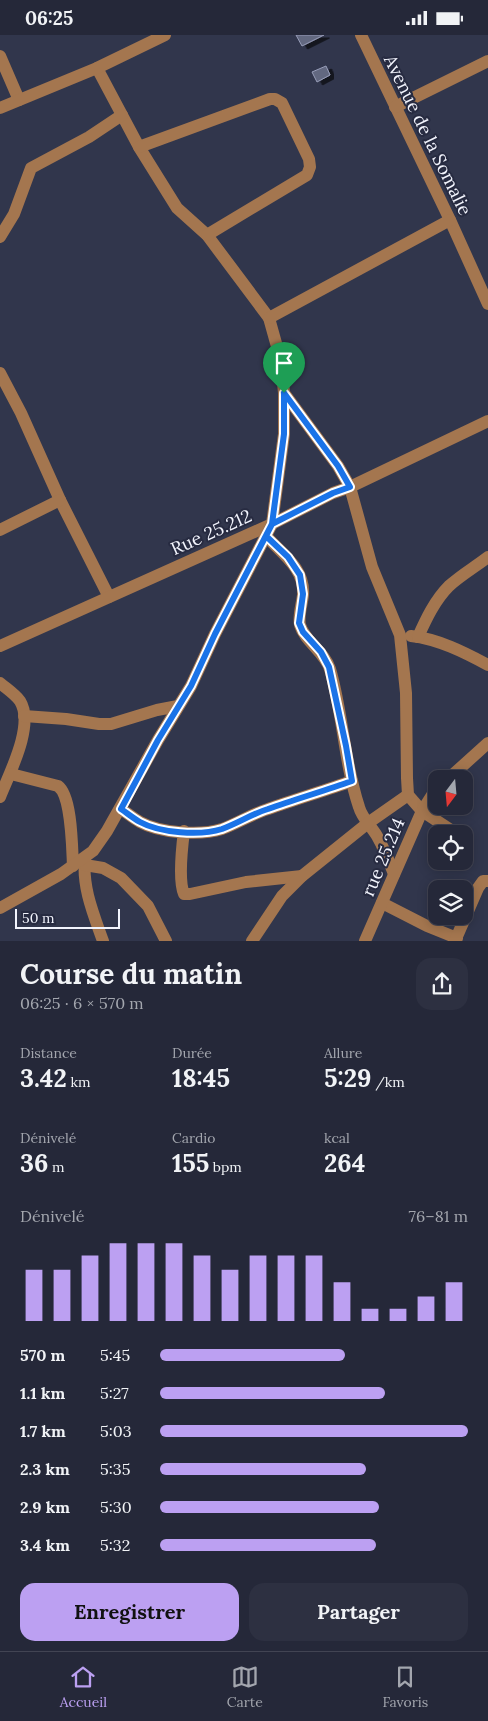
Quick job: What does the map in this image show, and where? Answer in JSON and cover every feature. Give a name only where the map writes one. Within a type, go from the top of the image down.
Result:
[{"type":"street","points":[[0,108],[97,68],[165,35]]},
{"type":"street","name":"Avenue de la Somalie","points":[[361,35],[488,304]]},
{"type":"street","points":[[0,56],[19,100]]},
{"type":"street","points":[[395,107],[488,61]]},
{"type":"street","points":[[0,908],[81,863],[108,831],[153,748],[191,686],[215,634],[272,524],[284,434],[284,393],[281,361],[269,318],[207,235],[177,208],[139,147],[97,68]]},
{"type":"street","points":[[139,147],[270,99],[275,99],[282,103],[309,159],[308,175],[207,235]]},
{"type":"street","points":[[0,237],[14,213],[31,168],[89,137],[122,115]]},
{"type":"street","points":[[269,318],[450,220]]},
{"type":"street","points":[[0,373],[21,413],[60,500],[109,597]]},
{"type":"street","points":[[284,393],[338,466],[350,487],[372,567],[400,635],[406,693],[406,778],[408,795],[422,811],[443,825]]},
{"type":"street","name":"Rue 25.212","points":[[0,646],[272,524],[333,493],[350,487],[488,421]]},
{"type":"street","points":[[0,530],[60,500]]},
{"type":"street","points":[[266,536],[288,557],[300,575],[303,594],[299,623],[303,632],[321,652],[329,667],[359,808],[376,836],[394,874]]},
{"type":"street","points":[[418,637],[430,611],[440,597],[450,586],[488,557]]},
{"type":"street","points":[[400,635],[418,637],[446,645],[488,665]]},
{"type":"street","points":[[0,683],[21,702],[24,716],[22,737],[0,797]]},
{"type":"street","points":[[24,716],[111,724],[157,710],[178,707]]},
{"type":"street","points":[[458,770],[488,743]]},
{"type":"street","points":[[10,774],[58,786],[62,789],[86,890],[103,941]]},
{"type":"street","points":[[121,809],[148,825],[171,831],[200,833],[213,831],[236,823],[263,810],[352,781]]},
{"type":"street","points":[[252,941],[282,896],[302,876],[368,823],[408,795]]},
{"type":"street","name":"rue 25.214","points":[[365,941],[422,811],[428,802]]},
{"type":"street","points":[[184,831],[182,863],[184,894],[246,882],[302,876]]},
{"type":"street","points":[[81,863],[103,868],[121,878],[148,906],[166,941]]},
{"type":"street","points":[[382,903],[456,939],[478,888],[483,881],[488,881]]},
{"type":"building","points":[[296,35],[324,35],[302,46]]},
{"type":"building","points":[[326,66],[330,75],[317,82],[312,72]]},
{"type":"route","points":[[284,393],[284,434],[272,524],[215,634],[191,686],[130,789],[121,809],[148,825],[171,831],[200,833],[223,829],[255,813],[352,781],[329,667],[321,652],[303,632],[299,623],[303,594],[303,584],[300,575],[288,557],[266,536],[272,524],[333,493],[350,487],[338,466],[284,393]]}]
